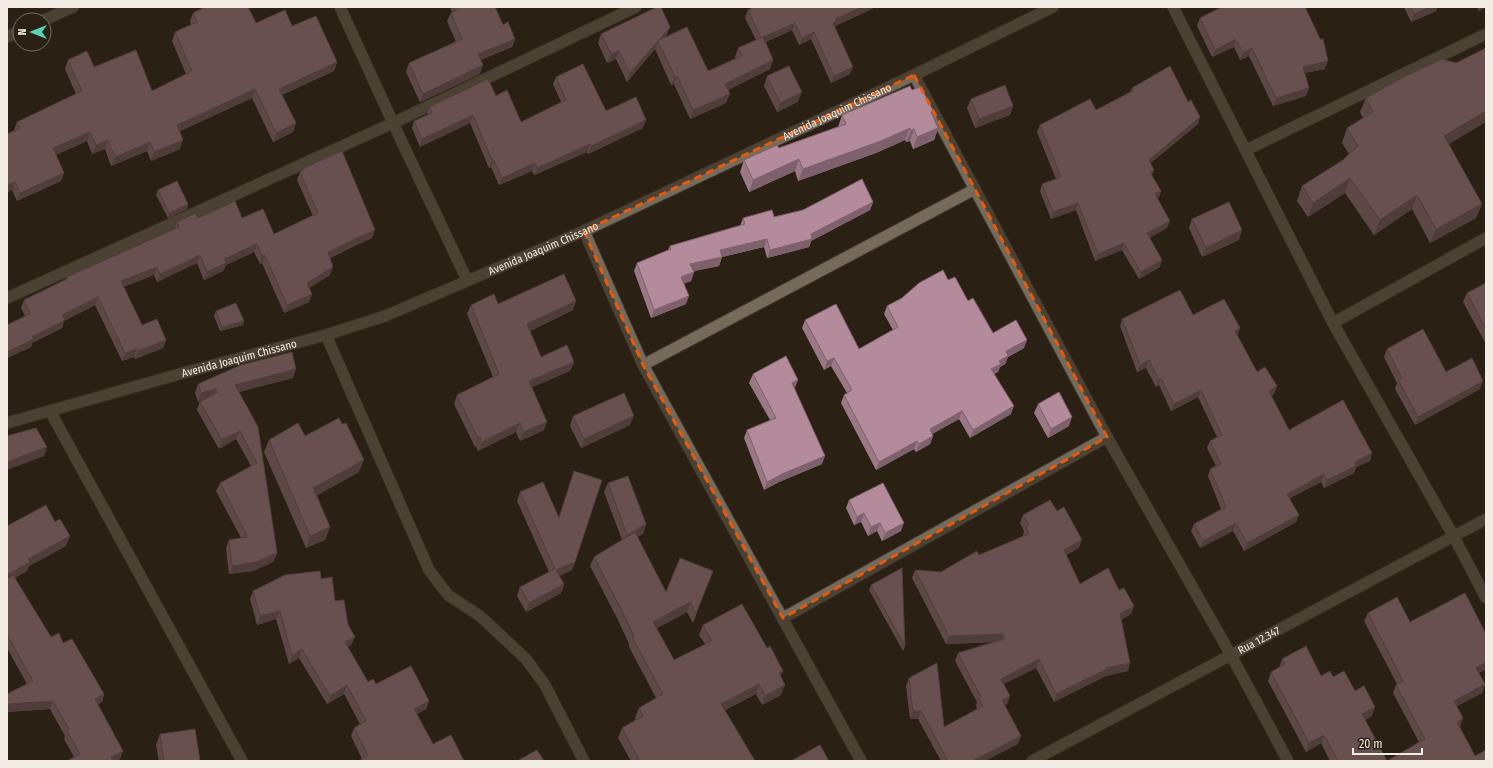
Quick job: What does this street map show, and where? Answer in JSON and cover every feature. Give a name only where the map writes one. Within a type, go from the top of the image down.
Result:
[{"type":"street","points":[[52,16],[73,7]]},
{"type":"street","points":[[340,7],[467,280]]},
{"type":"street","points":[[7,298],[393,123],[636,7]]},
{"type":"street","name":"Avenida Joaquim Chissano","points":[[7,423],[183,373],[326,335],[386,316],[584,231],[914,75],[1053,7]]},
{"type":"street","points":[[1173,7],[1333,322],[1454,537],[1486,598]]},
{"type":"street","points":[[1246,150],[1486,34]]},
{"type":"street","points":[[914,75],[1107,437],[1231,655],[1288,761]]},
{"type":"street","points":[[643,365],[975,189]]},
{"type":"street","points":[[584,231],[643,365],[861,761]]},
{"type":"street","points":[[1333,322],[1486,238]]},
{"type":"street","points":[[326,335],[429,570],[448,595],[480,616],[526,659],[546,685],[584,761]]},
{"type":"street","points":[[50,411],[242,761]]},
{"type":"street","points":[[783,618],[1107,437]]},
{"type":"street","name":"Rua 12.347","points":[[1032,761],[1486,519]]},
{"type":"highlighted area","points":[[914,75],[1107,437],[783,618],[643,365],[584,231]]},
{"type":"building","points":[[205,7],[248,7],[256,23],[285,10],[292,26],[316,16],[337,62],[279,89],[296,123],[276,133],[255,89],[177,125],[183,140],[154,152],[150,142],[115,157],[108,140],[96,145],[90,132],[53,148],[64,173],[20,193],[15,182],[7,185],[7,134],[20,128],[17,122],[82,91],[68,60],[87,51],[94,67],[136,50],[152,91],[192,71],[175,32],[197,22],[193,13]]},
{"type":"building","points":[[457,7],[495,7],[503,25],[508,22],[515,39],[478,54],[483,65],[423,94],[409,63],[462,39],[451,13],[458,9]]},
{"type":"building","points":[[657,7],[661,7],[670,27],[659,40],[687,27],[708,71],[742,56],[738,48],[763,37],[773,60],[725,84],[730,94],[693,110],[658,41],[630,73],[619,51],[611,54],[601,34]]},
{"type":"building","points":[[754,7],[862,7],[835,19],[836,21],[833,23],[853,67],[834,76],[814,32],[802,38],[795,23],[761,38],[748,10]]},
{"type":"building","points":[[1222,7],[1305,7],[1320,39],[1323,39],[1328,61],[1303,67],[1309,88],[1276,98],[1252,48],[1243,53],[1236,39],[1215,50],[1200,18]]},
{"type":"building","points":[[1411,7],[1429,7],[1414,14]]},
{"type":"building","points":[[1486,48],[1486,111],[1444,136],[1482,204],[1436,229],[1417,195],[1380,220],[1350,178],[1313,203],[1302,186],[1343,160],[1358,146],[1347,128],[1373,112],[1366,98],[1402,78],[1442,59],[1456,63]]},
{"type":"building","points":[[583,64],[606,111],[636,97],[646,120],[591,146],[590,144],[537,168],[535,163],[502,178],[494,160],[492,160],[473,115],[422,139],[414,121],[432,113],[429,107],[488,79],[496,96],[507,90],[521,122],[566,100],[556,77]]},
{"type":"building","points":[[789,66],[802,92],[780,103],[767,76]]},
{"type":"building","points":[[1170,66],[1188,102],[1191,100],[1200,117],[1149,160],[1154,170],[1150,172],[1161,191],[1155,194],[1170,221],[1147,233],[1162,260],[1141,272],[1124,243],[1098,254],[1078,203],[1053,212],[1042,184],[1061,177],[1040,125],[1090,99],[1096,110],[1133,91],[1132,88]]},
{"type":"building","points":[[1005,85],[1013,106],[979,119],[971,99]]},
{"type":"building","points":[[910,86],[912,90],[922,86],[934,111],[931,112],[938,128],[917,137],[914,129],[911,130],[910,128],[881,141],[803,169],[799,159],[753,180],[744,160],[777,145],[779,148],[846,124],[842,115]]},
{"type":"building","points":[[342,151],[375,230],[328,252],[333,267],[307,283],[312,294],[287,305],[265,255],[262,256],[257,244],[224,259],[226,263],[207,272],[200,255],[160,274],[157,267],[121,281],[142,325],[157,319],[166,340],[138,351],[137,349],[125,353],[98,297],[62,315],[65,320],[32,337],[34,339],[7,352],[7,325],[30,314],[24,300],[67,279],[67,277],[179,227],[177,222],[196,213],[198,218],[235,201],[242,218],[263,209],[274,234],[318,213],[300,172],[304,168]]},
{"type":"building","points":[[862,179],[873,202],[811,234],[812,239],[770,250],[767,239],[720,250],[722,257],[690,264],[694,272],[681,277],[689,296],[654,310],[637,263],[671,249],[670,246],[745,224],[743,218],[772,210],[774,217],[803,210]]},
{"type":"building","points":[[177,181],[188,204],[169,213],[158,190]]},
{"type":"building","points":[[1229,202],[1242,230],[1206,248],[1192,219]]},
{"type":"building","points":[[943,270],[948,280],[955,277],[968,301],[973,298],[993,333],[1016,320],[1027,340],[1006,351],[1008,356],[999,361],[1001,364],[991,369],[1014,406],[973,430],[962,411],[930,429],[933,436],[919,444],[917,441],[879,462],[844,395],[852,390],[834,358],[827,361],[805,320],[836,304],[859,349],[898,327],[887,306],[902,298],[919,283]]},
{"type":"building","points":[[564,274],[576,301],[527,324],[541,357],[567,345],[574,362],[529,381],[547,422],[523,432],[520,423],[482,442],[480,437],[478,438],[457,395],[499,374],[471,305],[494,294],[498,304]]},
{"type":"building","points":[[1486,283],[1486,329],[1467,293]]},
{"type":"building","points":[[1180,290],[1193,315],[1224,299],[1240,328],[1235,331],[1257,372],[1265,367],[1277,386],[1269,391],[1289,430],[1343,400],[1372,453],[1355,462],[1356,466],[1327,480],[1324,474],[1287,494],[1299,515],[1247,543],[1236,523],[1203,541],[1194,524],[1226,507],[1210,469],[1221,464],[1210,441],[1222,435],[1201,390],[1174,404],[1161,378],[1159,380],[1149,360],[1140,365],[1122,319]]},
{"type":"building","points":[[236,303],[244,321],[222,327],[216,311]]},
{"type":"building","points":[[1423,329],[1446,372],[1472,358],[1483,381],[1418,417],[1398,380],[1402,378],[1387,349]]},
{"type":"building","points":[[292,352],[296,369],[235,385],[258,427],[277,553],[256,562],[232,566],[229,540],[248,537],[220,483],[257,463],[240,431],[222,440],[200,402],[218,392],[216,389],[201,393],[198,384],[241,365]]},
{"type":"building","points":[[786,356],[798,380],[792,383],[825,456],[767,482],[747,430],[776,418],[753,374]]},
{"type":"building","points":[[1059,392],[1072,417],[1051,429],[1038,404]]},
{"type":"building","points":[[624,393],[634,416],[584,439],[573,416]]},
{"type":"building","points":[[339,418],[342,424],[346,423],[364,460],[313,488],[330,527],[310,536],[269,440],[298,423],[305,436]]},
{"type":"building","points":[[36,428],[47,447],[7,462],[7,436]]},
{"type":"building","points":[[574,471],[602,480],[575,562],[556,570],[564,584],[529,603],[520,587],[555,569],[520,492],[543,482],[559,518]]},
{"type":"building","points":[[628,476],[646,524],[627,535],[608,483]]},
{"type":"building","points":[[883,483],[904,523],[885,533],[880,523],[871,527],[864,513],[857,517],[849,500]]},
{"type":"building","points":[[1050,500],[1057,511],[1064,507],[1082,540],[1064,550],[1080,584],[1108,568],[1119,590],[1124,588],[1134,606],[1120,614],[1130,663],[1106,668],[1107,669],[1056,694],[1039,659],[1001,679],[1010,696],[1002,700],[1021,736],[972,761],[948,761],[921,711],[913,711],[909,678],[937,663],[944,727],[983,706],[979,698],[981,697],[958,653],[1004,639],[1003,634],[949,636],[915,570],[941,572],[977,551],[979,555],[1029,534],[1026,527],[1029,525],[1023,515]]},
{"type":"building","points":[[46,505],[55,522],[60,519],[70,536],[28,559],[30,562],[7,575],[7,526]]},
{"type":"building","points":[[635,532],[666,592],[680,558],[713,571],[696,613],[690,602],[653,622],[674,660],[712,641],[703,625],[742,604],[767,648],[770,646],[783,671],[779,673],[785,685],[765,696],[759,684],[721,704],[755,761],[640,761],[622,728],[643,716],[639,708],[663,694],[632,637],[634,636],[594,557]]},
{"type":"building","points":[[902,568],[905,646],[871,585]]},
{"type":"building","points":[[320,571],[321,579],[332,577],[335,601],[344,600],[348,625],[355,637],[345,642],[368,682],[373,679],[376,684],[411,666],[429,701],[414,709],[433,744],[451,735],[464,761],[358,761],[368,756],[354,728],[366,721],[347,685],[330,696],[302,649],[292,656],[280,611],[260,616],[253,591],[285,575]]},
{"type":"building","points":[[13,575],[51,637],[59,633],[63,643],[72,639],[104,694],[95,699],[123,751],[111,757],[113,761],[67,761],[80,754],[67,731],[69,729],[53,701],[7,704],[7,694],[33,681],[7,635],[7,579]]},
{"type":"building","points":[[1465,593],[1486,634],[1486,662],[1476,668],[1485,684],[1454,701],[1463,718],[1457,722],[1475,756],[1486,750],[1486,761],[1387,761],[1425,739],[1396,685],[1403,681],[1368,613],[1397,597],[1410,622]]},
{"type":"building","points":[[1306,646],[1321,676],[1330,671],[1333,677],[1344,671],[1355,691],[1364,686],[1375,707],[1362,714],[1387,761],[1338,761],[1324,735],[1309,743],[1271,672],[1285,664],[1282,659]]},
{"type":"building","points":[[195,729],[200,761],[164,761],[160,734]]},
{"type":"building","points":[[820,745],[829,761],[791,761]]},
{"type":"building","points":[[537,750],[544,761],[517,761]]}]
